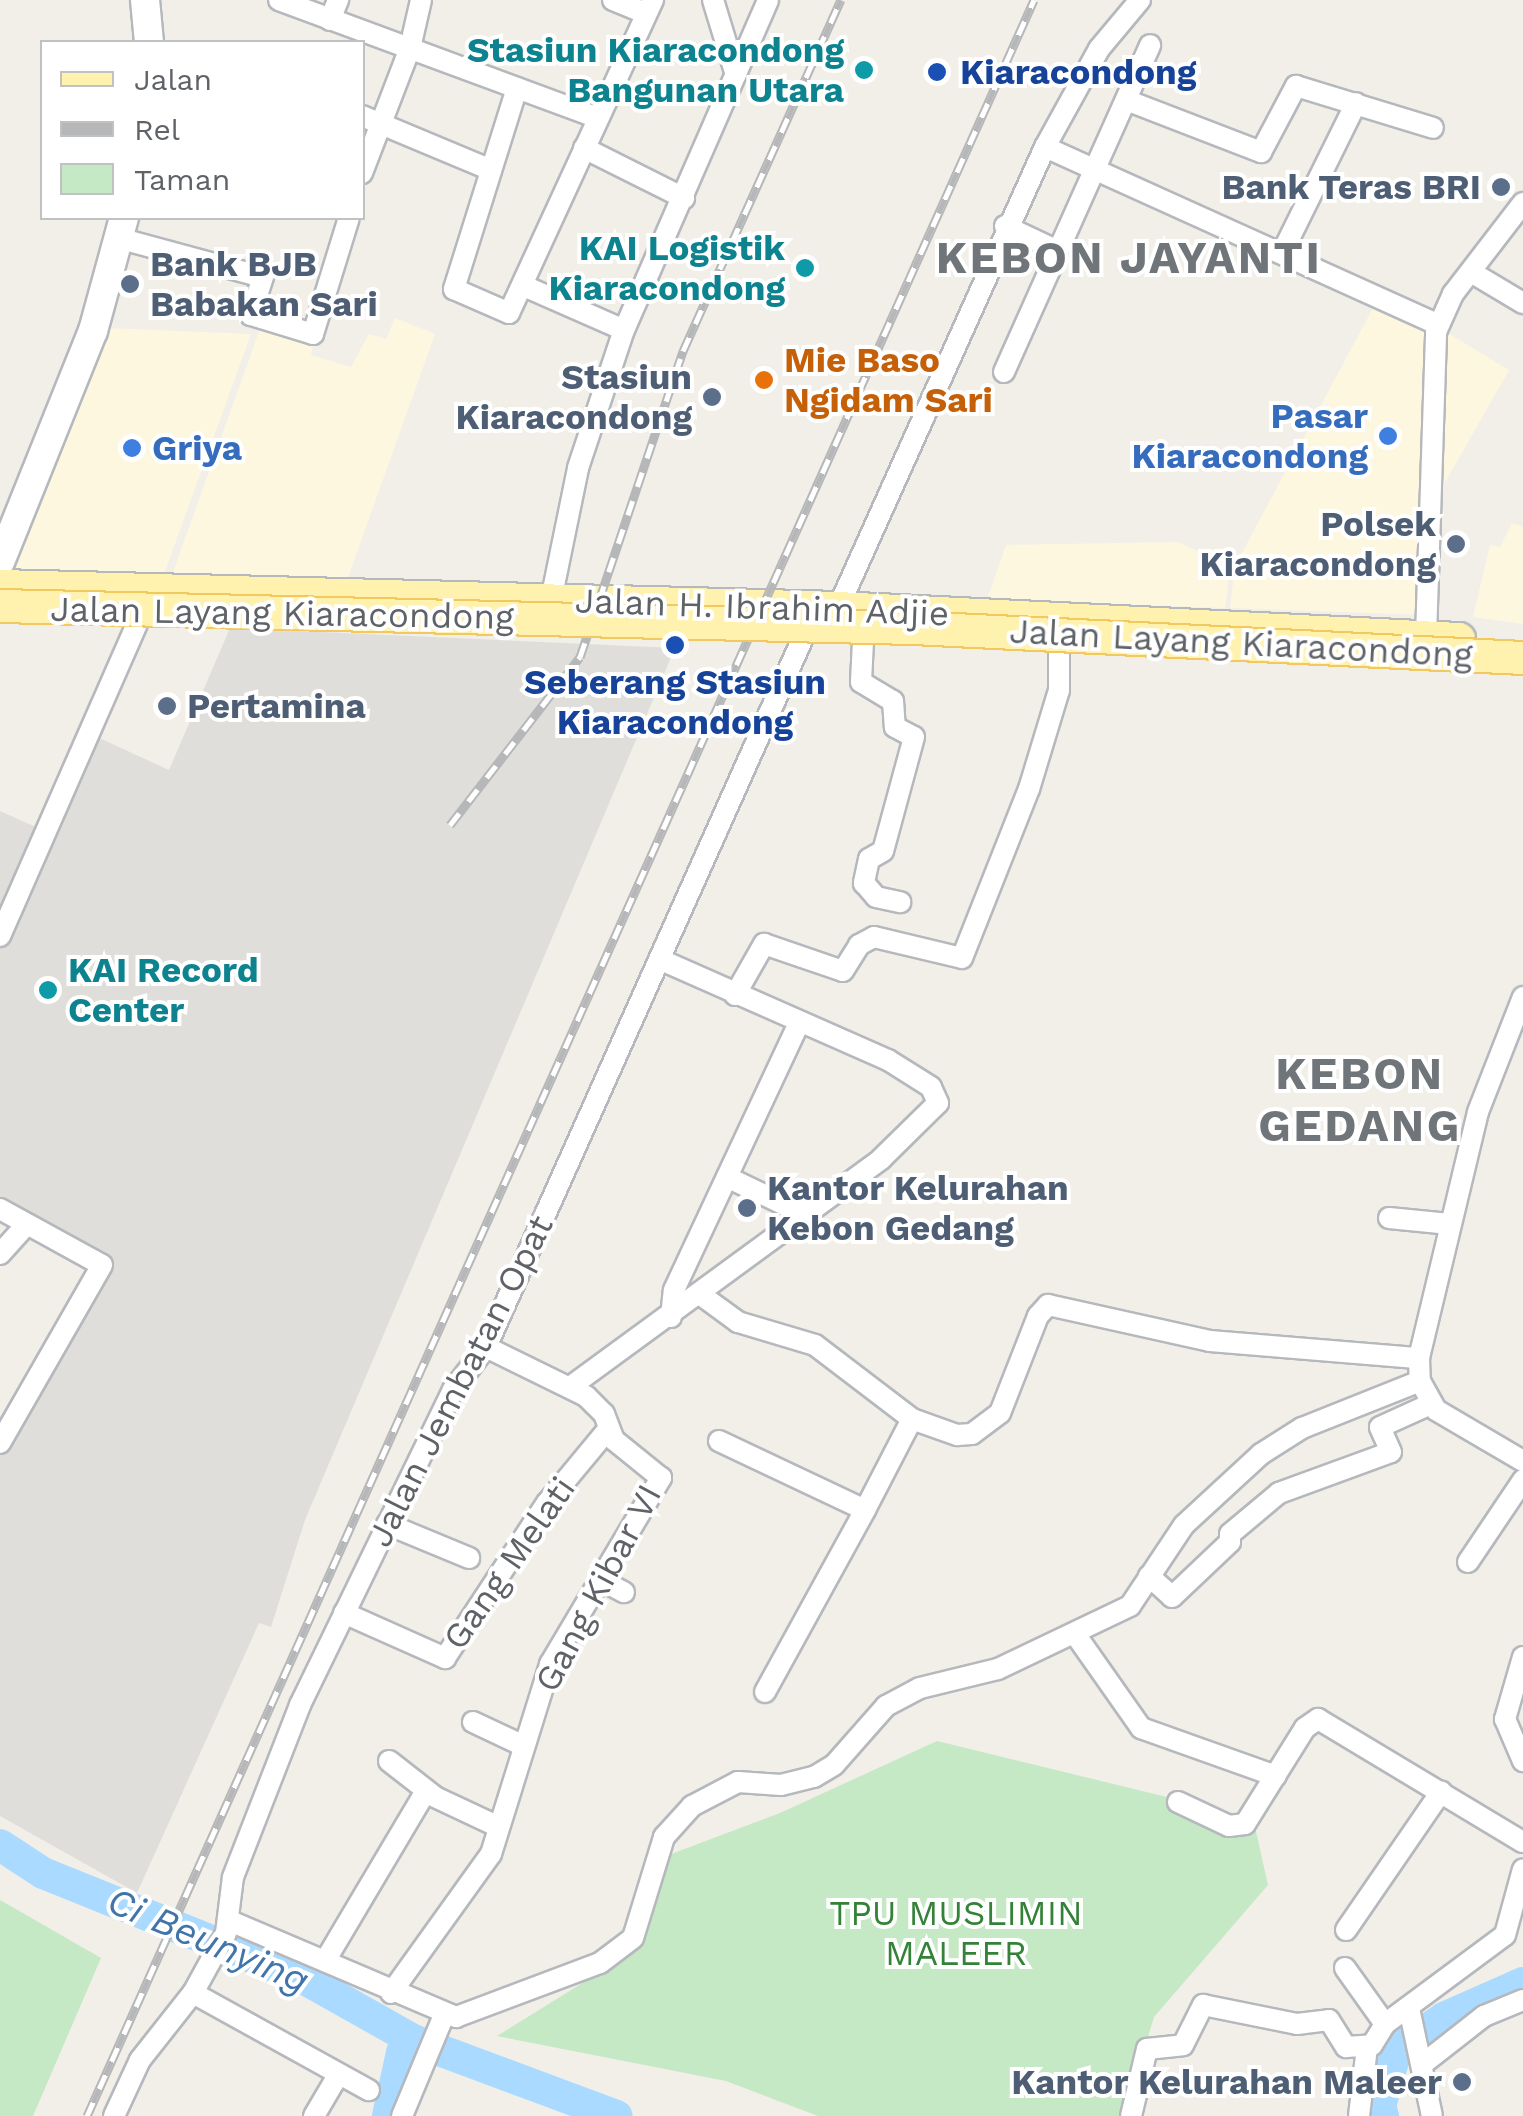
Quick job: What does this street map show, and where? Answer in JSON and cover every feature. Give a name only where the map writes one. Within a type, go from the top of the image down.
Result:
[{"type":"main road","name":"Jalan H. Ibrahim Adjie","points":[[0,586],[626,636],[1059,650],[1523,642]]},
{"type":"main road","name":"Jalan H. Ibrahim Adjie","points":[[0,622],[137,624],[304,610],[551,600],[838,608],[1442,646],[1523,670]]},
{"type":"main road","points":[[626,636],[628,602]]},
{"type":"main road","name":"Jalan Layang Kiaracondong","points":[[0,606],[914,628],[1523,658]]},
{"type":"street","points":[[145,0],[149,40]]},
{"type":"street","points":[[278,0],[598,118]]},
{"type":"street","points":[[330,20],[338,0]]},
{"type":"street","points":[[365,155],[371,120],[410,48],[421,0]]},
{"type":"street","points":[[517,88],[454,291],[509,313],[649,7],[613,0]]},
{"type":"street","points":[[713,0],[736,75]]},
{"type":"street","points":[[551,600],[578,468],[624,330],[768,0]]},
{"type":"street","points":[[838,608],[1005,226],[1044,147],[1099,49],[1140,0]]},
{"type":"street","points":[[1004,372],[1150,45]]},
{"type":"street","points":[[1126,100],[1260,152],[1293,87],[1433,128]]},
{"type":"street","points":[[1282,254],[1356,103]]},
{"type":"street","points":[[371,120],[491,170]]},
{"type":"street","points":[[1044,147],[1438,325]]},
{"type":"street","points":[[584,148],[684,198]]},
{"type":"street","points":[[1442,646],[1430,381],[1438,325],[1523,203]]},
{"type":"street","points":[[0,562],[92,331],[121,228],[263,277],[251,316],[313,334],[348,220]]},
{"type":"street","points":[[1005,226],[1058,251]]},
{"type":"street","points":[[1472,272],[1523,303]]},
{"type":"street","points":[[524,286],[624,330]]},
{"type":"street","points":[[0,936],[137,624]]},
{"type":"street","name":"Jalan Jembatan Opat","points":[[114,2116],[140,2060],[211,1964],[228,1927],[234,1872],[344,1613],[453,1390],[486,1348],[802,640]]},
{"type":"street","points":[[863,641],[861,682],[892,701],[895,728],[914,737],[882,853],[870,859],[864,883],[876,897],[900,902]]},
{"type":"street","points":[[735,995],[764,944],[846,971],[859,945],[874,937],[962,958],[1036,767],[1059,690],[1059,650]]},
{"type":"street","points":[[570,1388],[882,1159],[930,1113],[938,1100],[928,1084],[660,959]]},
{"type":"street","points":[[1523,997],[1478,1112],[1419,1358],[1420,1381],[1431,1404],[1523,1461]]},
{"type":"street","points":[[671,1317],[674,1290],[799,1023]]},
{"type":"street","points":[[727,1177],[804,1214]]},
{"type":"street","points":[[0,1210],[102,1265],[0,1443]]},
{"type":"street","points":[[1389,1218],[1450,1224]]},
{"type":"street","points":[[0,1254],[26,1225]]},
{"type":"street","points":[[701,1295],[738,1322],[815,1345],[912,1419],[957,1435],[972,1434],[1000,1413],[1038,1316],[1048,1306],[1210,1341],[1419,1358]]},
{"type":"street","points":[[486,1348],[570,1388],[604,1414],[609,1428]]},
{"type":"street","points":[[228,1927],[325,1961],[443,2018],[468,2016],[621,1952],[642,1922],[664,1837],[700,1800],[738,1782],[780,1785],[814,1776],[834,1765],[886,1706],[923,1687],[986,1674],[1130,1606],[1184,1524],[1261,1454],[1302,1428],[1420,1381]]},
{"type":"street","points":[[1149,1576],[1172,1598],[1230,1542],[1230,1534],[1278,1493],[1391,1452],[1380,1428],[1431,1404]]},
{"type":"street","points":[[764,1692],[912,1419]]},
{"type":"street","name":"Gang Kibar VI","points":[[390,1993],[492,1854],[550,1664],[661,1478],[609,1428]]},
{"type":"street","name":"Gang Melati","points":[[344,1613],[444,1659],[547,1503],[609,1428]]},
{"type":"street","points":[[719,1441],[865,1510]]},
{"type":"street","points":[[1468,1562],[1523,1480]]},
{"type":"street","points":[[388,1524],[470,1558]]},
{"type":"street","points":[[601,1580],[624,1592]]},
{"type":"street","points":[[1075,1634],[1141,1728],[1276,1776]]},
{"type":"street","points":[[1523,1657],[1504,1718],[1523,1760]]},
{"type":"street","points":[[1178,1802],[1239,1826],[1276,1776],[1304,1728],[1318,1719],[1523,1842]]},
{"type":"street","points":[[473,1722],[524,1746]]},
{"type":"street","points":[[389,1761],[426,1790],[498,1826]]},
{"type":"street","points":[[325,1961],[426,1790]]},
{"type":"street","points":[[1346,1930],[1441,1792]]},
{"type":"street","points":[[1360,2116],[1367,2047],[1385,2024],[1409,2011],[1505,1935],[1523,1869]]},
{"type":"street","points":[[1345,1968],[1385,2024]]},
{"type":"street","points":[[193,1993],[337,2076],[369,2090]]},
{"type":"street","points":[[1424,2063],[1484,2016],[1523,2000]]},
{"type":"street","points":[[1131,2116],[1147,2049],[1183,2045],[1203,2005],[1297,2024],[1329,2020],[1341,2045],[1367,2047]]},
{"type":"street","points":[[1409,2011],[1424,2063],[1432,2116]]},
{"type":"street","points":[[402,2116],[443,2018]]},
{"type":"street","points":[[314,2116],[337,2076]]},
{"type":"shaded area","name":"Pasar Kiaracondong","points":[[1381,293],[1509,370],[1434,502],[1427,615],[1230,608],[1235,566]]},
{"type":"shaded area","points":[[395,318],[435,334],[347,580],[172,575],[262,323],[314,340],[311,355],[351,367],[369,334],[386,339]]},
{"type":"shaded area","points":[[105,328],[251,334],[164,574],[15,569]]},
{"type":"shaded area","points":[[1512,523],[1523,527],[1523,624],[1473,617],[1490,545],[1500,547]]},
{"type":"shaded area","points":[[1178,542],[1230,566],[1225,608],[987,600],[1006,545]]},
{"type":"shaded area","points":[[230,628],[675,648],[305,1520],[271,1627],[259,1623],[137,1893],[0,1816],[0,1435],[105,1262],[0,1200],[0,948],[95,736],[169,770]]},
{"type":"shaded area","points":[[0,811],[38,828],[0,909]]},
{"type":"green space","name":"TPU MUSLIMIN MALEER","points":[[937,1741],[1253,1818],[1268,1885],[1154,2017],[1124,2116],[818,2116],[726,2081],[497,2036],[613,1964],[666,1856],[780,1813]]},
{"type":"green space","points":[[0,1900],[101,1958],[33,2116],[0,2116]]},
{"type":"waterway","name":"Ci Beunying","points":[[0,1845],[43,1873],[305,1979],[415,2041],[617,2116]]},
{"type":"waterway","points":[[1383,2116],[1380,2106],[1396,2051],[1444,2018],[1523,1983]]},
{"type":"waterway","points":[[388,2116],[402,2053],[415,2041]]},
{"type":"railway","points":[[450,825],[580,657],[683,351],[841,0]]},
{"type":"railway","points":[[87,2116],[1034,0]]},
{"type":"place","name":"Stasiun Kiaracondong Bangunan Utara","points":[[864,70]]},
{"type":"place","name":"Kiaracondong","points":[[937,72]]},
{"type":"place","name":"Bank Teras BRI","points":[[1501,187]]},
{"type":"place","name":"KAI Logistik Kiaracondong","points":[[805,268]]},
{"type":"place","name":"Bank BJB Babakan Sari","points":[[130,284]]},
{"type":"place","name":"Mie Baso Ngidam Sari","points":[[764,380]]},
{"type":"place","name":"Stasiun Kiaracondong","points":[[712,397]]},
{"type":"place","name":"Pasar Kiaracondong","points":[[1388,436]]},
{"type":"place","name":"Griya","points":[[132,448]]},
{"type":"place","name":"Polsek Kiaracondong","points":[[1456,544]]},
{"type":"place","name":"Seberang Stasiun Kiaracondong","points":[[675,645]]},
{"type":"place","name":"Pertamina","points":[[167,706]]},
{"type":"place","name":"KAI Record Center","points":[[48,990]]},
{"type":"place","name":"Kantor Kelurahan Kebon Gedang","points":[[747,1208]]},
{"type":"place","name":"Kantor Kelurahan Maleer","points":[[1462,2082]]},
{"type":"district","name":"KEBON JAYANTI","points":[[1129,258]]},
{"type":"district","name":"KEBON GEDANG","points":[[1360,1100]]}]
